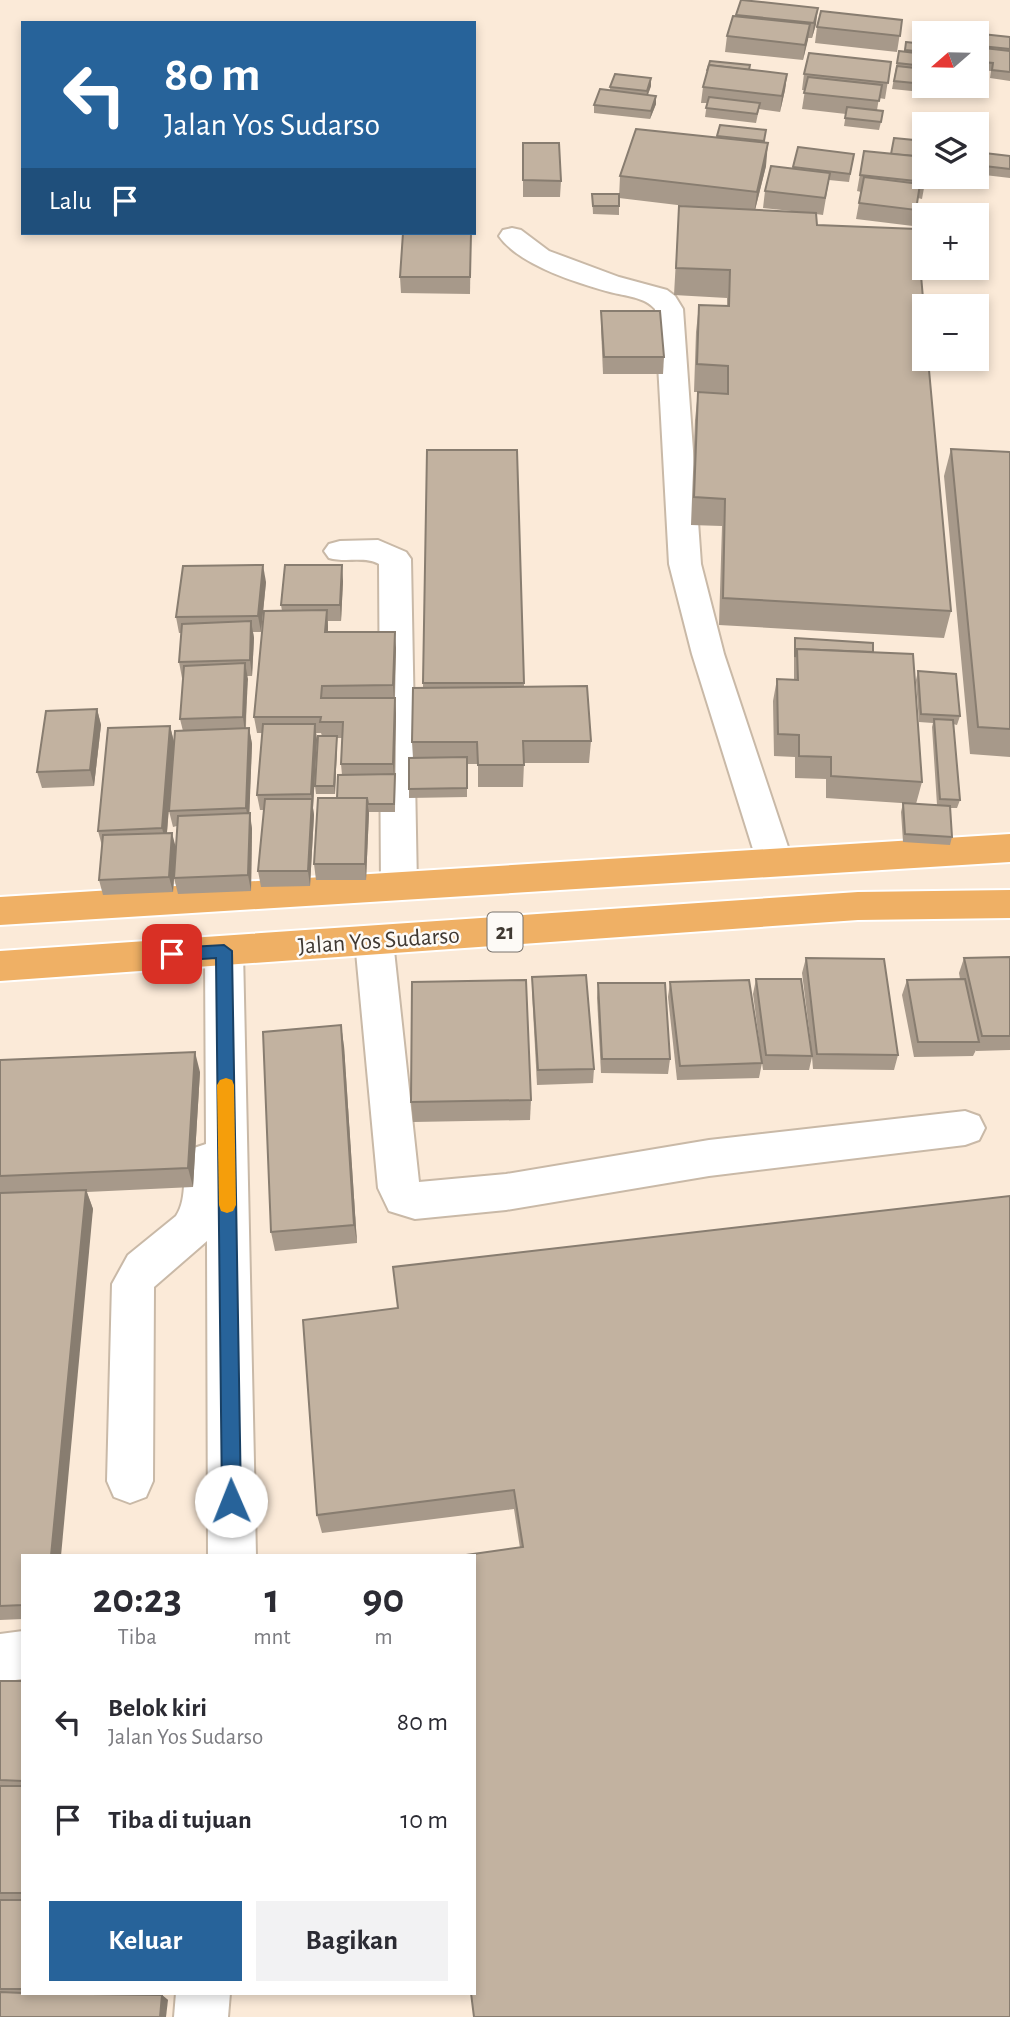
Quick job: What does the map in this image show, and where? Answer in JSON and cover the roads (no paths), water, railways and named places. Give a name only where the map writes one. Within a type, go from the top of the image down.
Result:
[{"type":"highway","name":"21","points":[[0,911],[1010,848]]},
{"type":"highway","points":[[775,862],[784,913]]},
{"type":"highway","name":"Jalan Yos Sudarso","points":[[0,966],[858,906],[1010,904]]},
{"type":"street","points":[[512,236],[540,257],[609,283],[657,296],[665,302],[668,309],[685,564],[708,654],[775,862]]},
{"type":"street","points":[[340,551],[378,550],[395,559],[399,886]]},
{"type":"street","points":[[374,941],[399,1188],[404,1198],[415,1201],[506,1192],[709,1158],[965,1128]]},
{"type":"street","points":[[130,1481],[133,1283],[143,1268],[191,1229],[202,1212],[209,1097],[211,952]]},
{"type":"street","points":[[211,952],[232,1554]]},
{"type":"street","points":[[0,1658],[21,1656]]},
{"type":"street","points":[[201,2017],[203,1995]]}]
